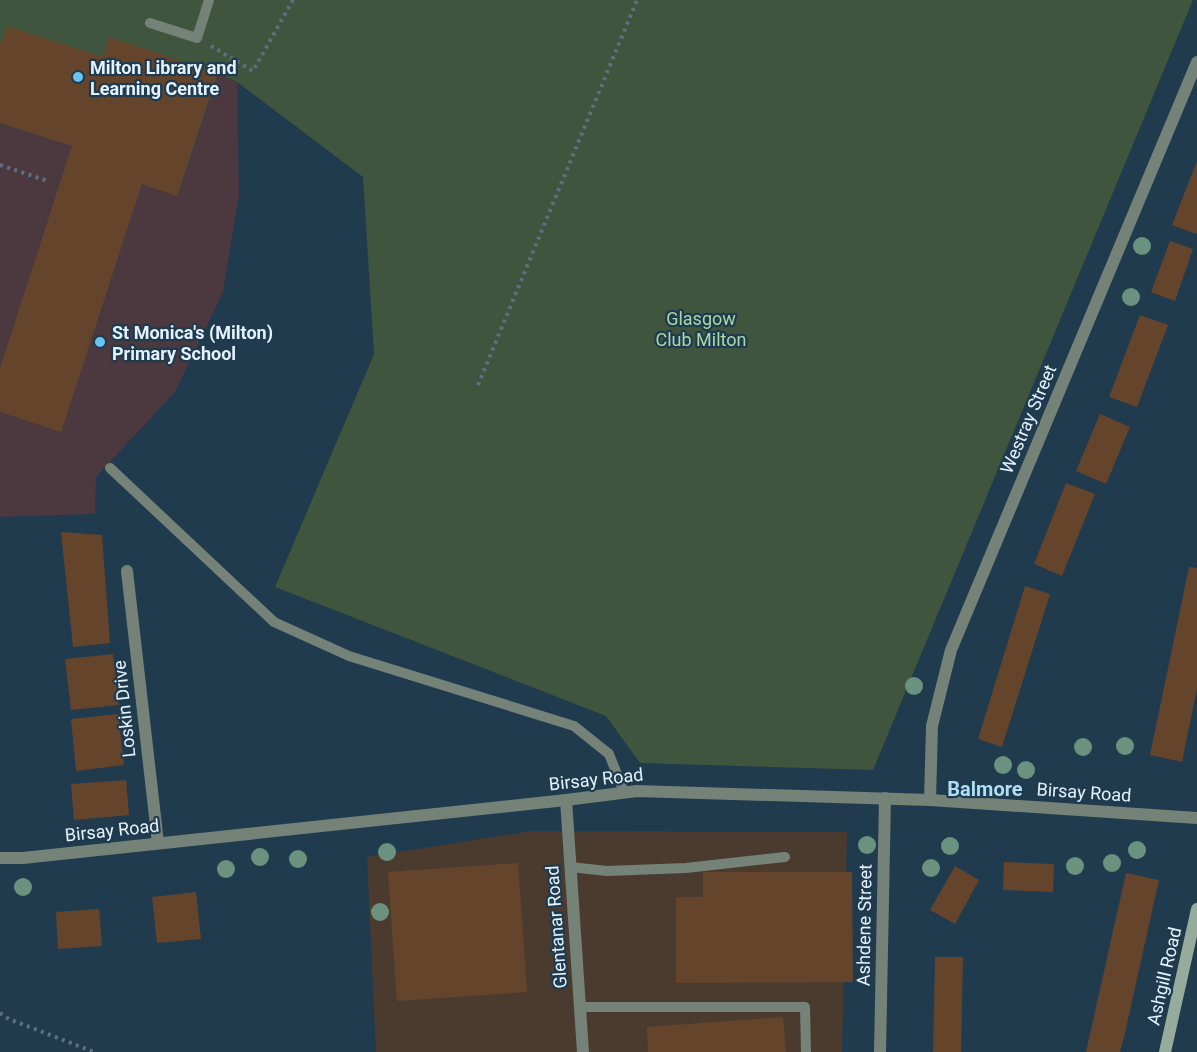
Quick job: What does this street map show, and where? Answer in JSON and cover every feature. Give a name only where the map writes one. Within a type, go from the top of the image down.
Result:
[{"type":"street","name":"Westray Street","points":[[930,800],[932,726],[951,650],[1197,62]]},
{"type":"street","name":"Loskin Drive","points":[[127,571],[158,843]]},
{"type":"street","name":"Birsay Road","points":[[0,858],[23,858],[637,791],[930,800],[1197,818]]},
{"type":"street","name":"Ashdene Street","points":[[880,1052],[885,798]]},
{"type":"street","name":"Glentanar Road","points":[[566,800],[583,1052]]},
{"type":"street","name":"Ashgill Road","points":[[1165,1052],[1197,909]]},
{"type":"lane","points":[[150,23],[197,38],[209,0]]},
{"type":"lane","points":[[110,468],[274,622],[349,656],[574,726],[609,754],[624,792]]},
{"type":"lane","points":[[570,867],[607,871],[675,868],[784,857]]},
{"type":"lane","points":[[580,1007],[805,1007],[806,1052]]},
{"type":"path","points":[[197,38],[254,71],[293,0]]},
{"type":"path","points":[[478,385],[637,0]]},
{"type":"path","points":[[0,165],[48,181]]},
{"type":"path","points":[[0,1013],[9,1019],[94,1052]]},
{"type":"shaded area","name":"St Monica's (Milton) Primary School","points":[[217,73],[237,82],[239,195],[223,292],[175,392],[96,477],[95,514],[0,517],[0,123],[72,146]]},
{"type":"shaded area","points":[[531,831],[847,832],[842,1052],[376,1052],[367,857]]},
{"type":"green space","name":"Glasgow Club Milton","points":[[0,0],[1193,0],[873,770],[640,763],[606,716],[275,587],[374,354],[363,177],[237,82],[218,73],[177,196],[142,184],[72,146],[0,123]]},
{"type":"building","points":[[7,26],[103,57],[109,37],[217,73],[177,196],[142,184],[61,432],[0,412],[0,368],[72,146],[0,123],[0,41],[2,42]]},
{"type":"building","points":[[1197,161],[1197,232],[1196,234],[1172,225]]},
{"type":"building","points":[[1170,241],[1193,249],[1175,301],[1151,292]]},
{"type":"building","points":[[1140,315],[1168,325],[1137,407],[1109,397]]},
{"type":"building","points":[[1100,414],[1130,427],[1106,484],[1076,471]]},
{"type":"building","points":[[1066,483],[1095,494],[1062,576],[1034,564]]},
{"type":"building","points":[[61,532],[102,535],[110,643],[73,647]]},
{"type":"building","points":[[1189,567],[1197,568],[1197,689],[1182,762],[1150,755]]},
{"type":"building","points":[[1025,586],[1050,594],[1002,747],[978,739]]},
{"type":"building","points":[[113,654],[119,705],[71,710],[65,659]]},
{"type":"building","points":[[118,714],[124,765],[76,771],[71,719]]},
{"type":"building","points":[[126,780],[129,815],[74,820],[71,784]]},
{"type":"building","points":[[1004,862],[1054,864],[1053,892],[1003,890]]},
{"type":"building","points":[[518,863],[527,992],[397,1001],[388,872]]},
{"type":"building","points":[[955,866],[979,880],[955,924],[930,910]]},
{"type":"building","points":[[703,872],[852,872],[853,982],[676,983],[676,897],[703,897]]},
{"type":"building","points":[[1126,873],[1159,880],[1125,1033],[1120,1052],[1086,1052]]},
{"type":"building","points":[[196,892],[201,939],[157,943],[152,897]]},
{"type":"building","points":[[99,909],[102,946],[58,949],[56,912]]},
{"type":"building","points":[[935,957],[963,957],[961,1052],[933,1052]]},
{"type":"building","points":[[783,1017],[786,1052],[648,1052],[647,1027]]},
{"type":"place","name":"Milton Library and Learning Centre","points":[[78,77]]},
{"type":"place","name":"St Monica's (Milton) Primary School","points":[[100,342]]},
{"type":"district","name":"Balmore","points":[[985,789]]}]
